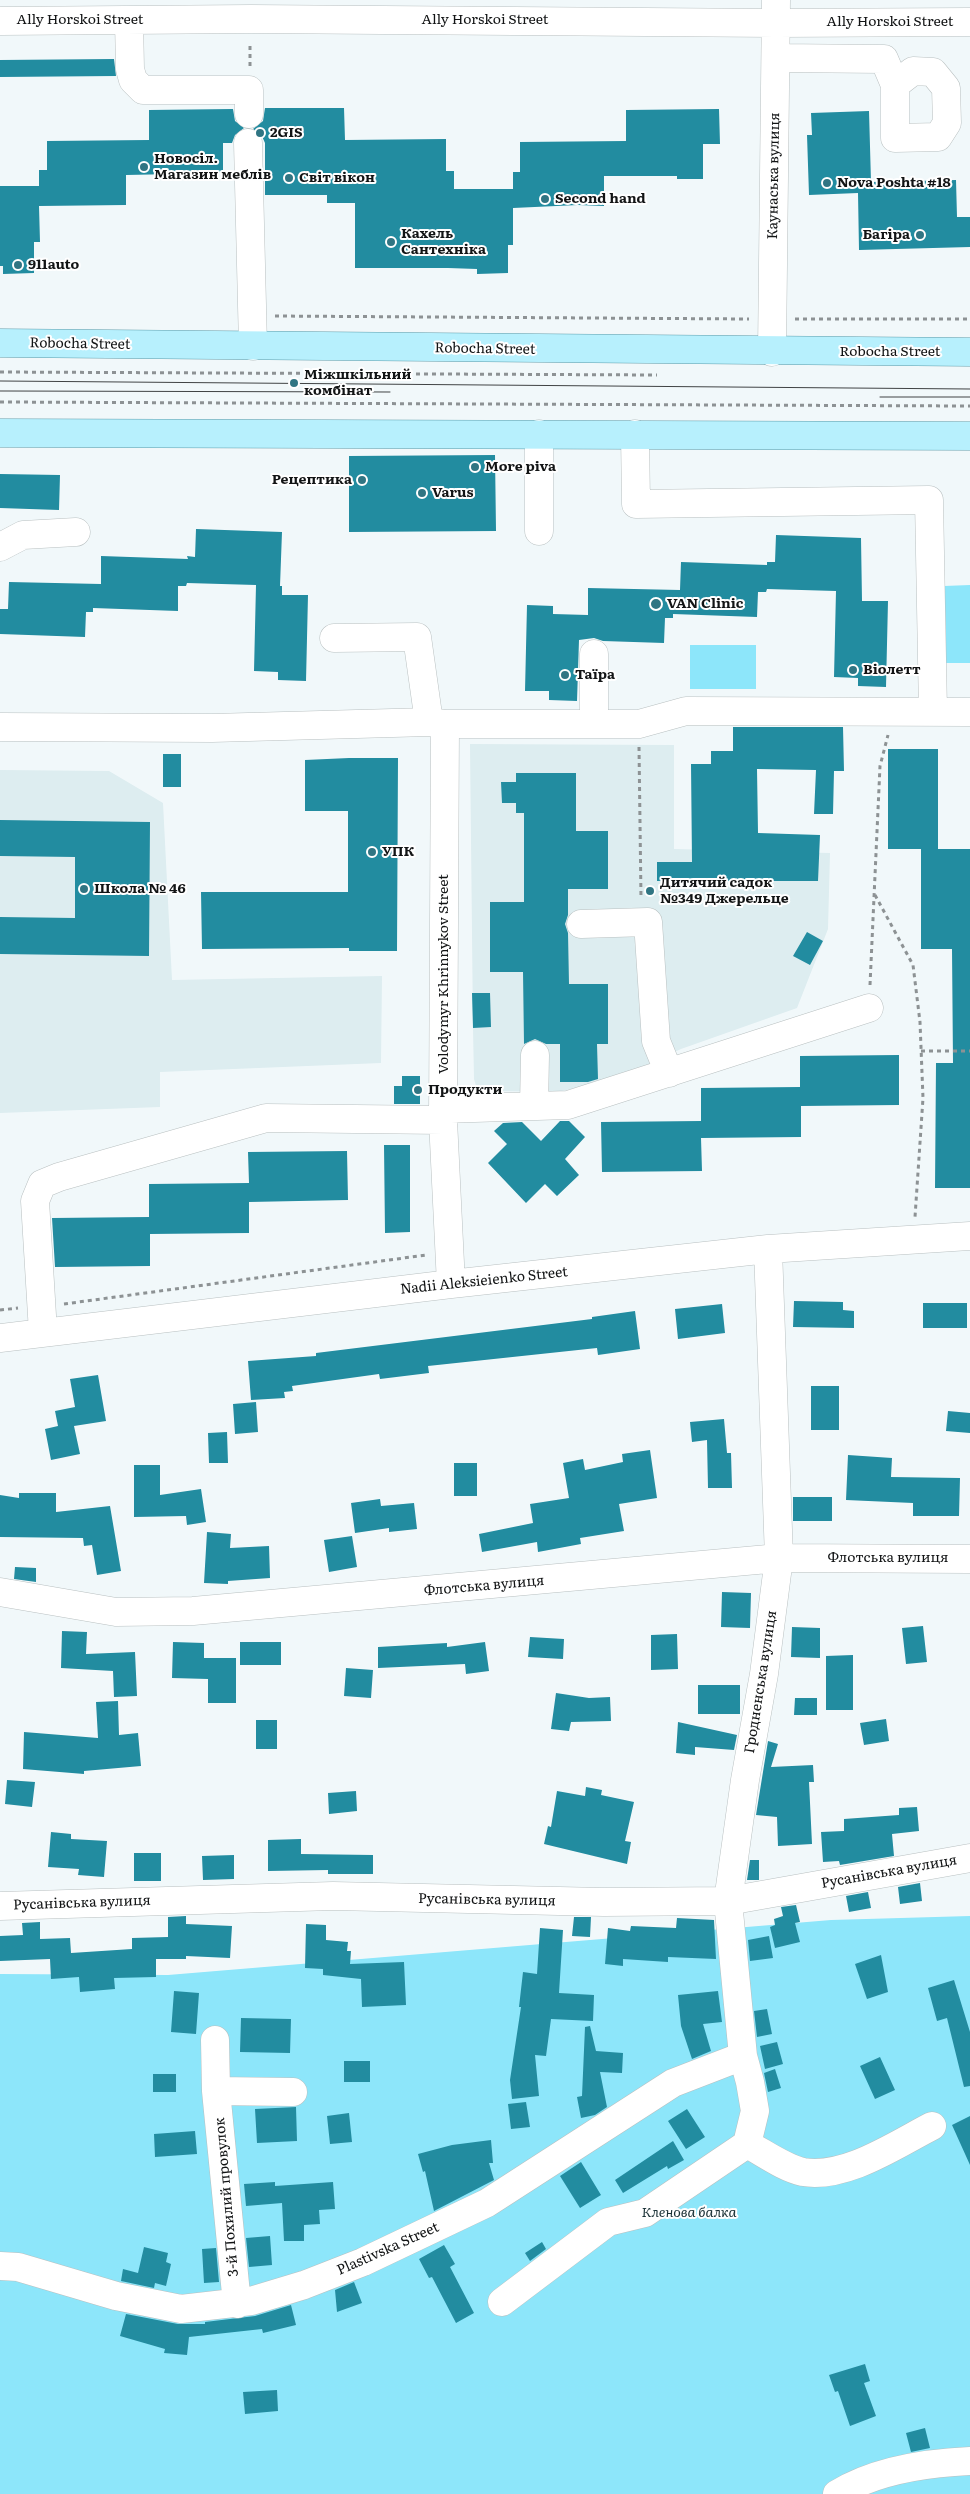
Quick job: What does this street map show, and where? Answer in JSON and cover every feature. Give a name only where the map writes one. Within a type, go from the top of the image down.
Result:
[{"type":"main road","name":"Robocha Street","points":[[0,343],[772,352],[970,352]]},
{"type":"main road","points":[[0,433],[970,436]]},
{"type":"street","name":"Ally Horskoi Street","points":[[0,21],[129,20],[251,9],[776,11],[970,22]]},
{"type":"street","name":"Каунаська вулиця","points":[[772,352],[776,11]]},
{"type":"street","points":[[129,20],[130,69],[133,80],[143,90],[249,102]]},
{"type":"street","points":[[776,58],[884,59],[894,85]]},
{"type":"street","points":[[248,143],[252,346]]},
{"type":"street","points":[[539,434],[539,531]]},
{"type":"street","points":[[635,434],[636,504],[928,500],[933,712]]},
{"type":"street","points":[[0,547],[23,536],[76,532]]},
{"type":"street","name":"Volodymyr Khrinnykov Street","points":[[334,638],[417,637],[437,723],[443,1115],[451,1284]]},
{"type":"street","points":[[594,654],[594,724]]},
{"type":"street","points":[[0,728],[212,728],[437,723],[639,724],[686,711],[894,710],[970,712]]},
{"type":"street","points":[[581,924],[648,922],[656,1041],[669,1073]]},
{"type":"street","points":[[42,1319],[36,1201],[42,1184],[58,1177],[266,1118],[443,1115],[534,1106],[568,1105],[869,1008]]},
{"type":"street","points":[[534,1106],[535,1055]]},
{"type":"street","name":"Nadii Aleksieienko Street","points":[[0,1338],[42,1319],[451,1284],[768,1249],[914,1238],[970,1236]]},
{"type":"street","name":"Гродненська вулиця","points":[[747,2144],[755,2111],[750,2082],[742,2056],[728,1901],[745,1780],[764,1674],[779,1558],[768,1249]]},
{"type":"street","name":"Флотська вулиця","points":[[0,1592],[116,1612],[193,1611],[779,1558],[970,1559]]},
{"type":"street","name":"Русанівська вулиця","points":[[0,1906],[333,1896],[604,1902],[728,1901],[970,1858]]},
{"type":"street","name":"3-й Похилий провулок","points":[[215,2040],[216,2091],[237,2304]]},
{"type":"street","name":"Plastivska Street","points":[[0,2266],[18,2267],[116,2296],[181,2310],[237,2304],[304,2285],[363,2262],[487,2203],[673,2083],[742,2056]]},
{"type":"street","points":[[216,2091],[293,2092]]},
{"type":"street","points":[[502,2302],[608,2222],[645,2213],[747,2144],[801,2172],[818,2172],[847,2169],[932,2126]]},
{"type":"street","points":[[842,2491],[878,2475],[949,2462],[970,2461]]},
{"type":"path","points":[[249,102],[251,9]]},
{"type":"path","points":[[252,316],[970,319]]},
{"type":"path","points":[[0,372],[663,375]]},
{"type":"path","points":[[0,402],[970,406]]},
{"type":"path","points":[[869,1008],[880,766],[894,710]]},
{"type":"path","points":[[639,724],[641,922]]},
{"type":"path","points":[[875,895],[913,965],[921,1051],[923,1098],[914,1238]]},
{"type":"path","points":[[921,1051],[970,1051]]},
{"type":"path","points":[[0,1310],[42,1319],[424,1257],[449,1243]]},
{"type":"shaded area","name":"Дитячий садок №349 Джерельце","points":[[470,744],[674,745],[674,849],[830,853],[828,929],[797,1008],[681,1049],[613,1081],[556,1092],[493,1091],[476,1086],[474,1079],[473,1028]]},
{"type":"shaded area","name":"Школа № 46","points":[[0,770],[109,771],[163,803],[172,980],[382,976],[381,1063],[160,1072],[160,1107],[0,1113]]},
{"type":"green space","points":[[970,585],[970,663],[946,663],[944,586]]},
{"type":"green space","points":[[690,645],[756,645],[756,689],[690,689]]},
{"type":"green space","name":"Кленова балка","points":[[970,1916],[970,2494],[0,2494],[0,1974],[168,1975],[831,1920]]},
{"type":"building","points":[[114,59],[116,76],[0,77],[0,60]]},
{"type":"building","points":[[265,108],[344,108],[345,140],[446,139],[446,171],[454,171],[454,189],[513,189],[513,172],[520,172],[520,142],[626,141],[626,110],[719,109],[720,144],[703,144],[703,179],[677,179],[677,176],[604,176],[604,206],[578,205],[513,208],[513,245],[508,245],[508,273],[477,274],[477,269],[448,268],[355,268],[355,203],[327,203],[327,195],[265,195],[265,143],[261,134],[253,129],[263,121]]},
{"type":"building","points":[[233,109],[235,121],[244,128],[235,135],[232,143],[223,143],[223,173],[126,175],[126,205],[39,206],[40,242],[34,242],[34,273],[3,274],[3,266],[0,266],[0,186],[39,186],[39,170],[47,170],[47,141],[149,140],[149,110]]},
{"type":"building","points":[[869,111],[871,182],[956,180],[957,217],[970,217],[970,247],[859,250],[858,193],[809,195],[807,135],[812,135],[811,113]]},
{"type":"building","name":"Varus","points":[[495,455],[496,531],[349,532],[349,456]]},
{"type":"building","points":[[0,474],[60,475],[59,510],[0,508]]},
{"type":"building","points":[[196,529],[282,532],[280,586],[282,586],[282,595],[308,595],[306,681],[278,680],[278,672],[254,671],[256,585],[187,583],[186,586],[178,586],[178,611],[93,608],[93,612],[86,612],[85,637],[0,634],[0,609],[8,609],[9,582],[101,584],[101,556],[188,559],[187,556],[195,557]]},
{"type":"building","points":[[776,535],[861,538],[862,601],[888,601],[886,687],[858,686],[858,678],[834,677],[836,591],[767,589],[766,592],[758,592],[757,617],[673,614],[673,618],[665,618],[664,643],[603,641],[594,638],[579,640],[577,701],[549,700],[549,691],[525,691],[527,605],[553,606],[553,614],[588,615],[588,588],[680,590],[681,562],[767,565],[767,562],[775,562]]},
{"type":"building","points":[[733,727],[843,727],[844,771],[834,771],[833,814],[814,814],[816,770],[757,769],[758,833],[820,835],[818,881],[657,881],[657,862],[692,862],[691,764],[711,764],[711,751],[733,751]]},
{"type":"building","points":[[888,749],[938,749],[938,849],[970,849],[970,1188],[935,1188],[936,1063],[953,1063],[952,949],[921,949],[921,849],[888,849]]},
{"type":"building","points":[[163,754],[181,754],[181,787],[163,787]]},
{"type":"building","name":"УПК","points":[[398,758],[397,951],[349,951],[349,948],[202,949],[201,892],[348,892],[348,811],[305,811],[305,760]]},
{"type":"building","points":[[516,773],[576,773],[576,831],[608,831],[608,889],[568,889],[568,915],[565,924],[568,933],[569,984],[608,984],[608,1044],[597,1044],[598,1079],[588,1082],[560,1082],[560,1044],[546,1044],[535,1039],[524,1044],[523,972],[490,972],[490,902],[524,902],[524,813],[516,813],[516,803],[502,803],[501,782],[516,782]]},
{"type":"building","points":[[0,820],[150,822],[149,956],[0,954],[0,917],[75,918],[75,857],[0,856]]},
{"type":"building","points":[[807,932],[823,941],[810,965],[793,956]]},
{"type":"building","points":[[472,993],[490,993],[491,1027],[473,1028]]},
{"type":"building","points":[[899,1055],[899,1105],[801,1106],[801,1137],[701,1138],[702,1171],[602,1172],[601,1122],[701,1121],[701,1088],[800,1087],[800,1056]]},
{"type":"building","points":[[402,1076],[420,1076],[420,1104],[394,1104],[394,1086],[402,1086]]},
{"type":"building","points":[[560,1121],[569,1121],[585,1137],[565,1159],[579,1175],[557,1196],[545,1184],[526,1203],[488,1163],[507,1144],[494,1131],[503,1123],[522,1122],[541,1141]]},
{"type":"building","points":[[384,1145],[410,1145],[410,1232],[385,1233]]},
{"type":"building","points":[[347,1151],[348,1200],[249,1202],[249,1233],[150,1234],[150,1266],[55,1267],[52,1218],[149,1217],[149,1184],[249,1183],[248,1152]]},
{"type":"building","points":[[794,1301],[843,1302],[843,1310],[854,1311],[854,1328],[793,1327]]},
{"type":"building","points":[[923,1303],[967,1303],[967,1328],[923,1328]]},
{"type":"building","points":[[722,1304],[725,1333],[678,1339],[675,1309]]},
{"type":"building","points":[[635,1311],[640,1349],[598,1355],[597,1348],[428,1366],[429,1373],[380,1379],[379,1374],[292,1386],[293,1391],[284,1392],[285,1398],[251,1400],[248,1361],[316,1356],[316,1353],[592,1319],[592,1317]]},
{"type":"building","points":[[98,1375],[106,1421],[74,1426],[80,1454],[51,1460],[45,1429],[58,1426],[55,1411],[75,1407],[70,1379]]},
{"type":"building","points":[[811,1386],[839,1386],[839,1430],[811,1430]]},
{"type":"building","points":[[256,1402],[258,1432],[235,1434],[233,1404]]},
{"type":"building","points":[[948,1411],[970,1413],[970,1433],[946,1431]]},
{"type":"building","points":[[724,1419],[727,1453],[731,1453],[732,1488],[708,1488],[707,1440],[692,1442],[690,1422]]},
{"type":"building","points":[[227,1432],[228,1463],[209,1463],[208,1433]]},
{"type":"building","points":[[650,1450],[657,1498],[619,1504],[624,1531],[580,1538],[581,1544],[538,1552],[537,1542],[482,1552],[479,1534],[533,1523],[530,1504],[569,1498],[563,1463],[583,1459],[585,1470],[623,1462],[622,1454]]},
{"type":"building","points":[[848,1455],[892,1458],[891,1477],[960,1478],[959,1516],[913,1516],[913,1503],[846,1500]]},
{"type":"building","points":[[454,1463],[477,1463],[477,1496],[454,1496]]},
{"type":"building","points":[[134,1465],[160,1465],[160,1495],[201,1489],[206,1522],[187,1525],[186,1516],[134,1517]]},
{"type":"building","points":[[19,1493],[56,1493],[56,1512],[110,1506],[121,1571],[97,1575],[92,1545],[84,1546],[83,1538],[0,1537],[0,1495],[19,1498]]},
{"type":"building","points":[[793,1497],[832,1497],[832,1521],[793,1521]]},
{"type":"building","points":[[380,1499],[381,1506],[414,1503],[417,1529],[389,1532],[389,1528],[355,1533],[351,1503]]},
{"type":"building","points":[[207,1532],[231,1534],[230,1548],[269,1546],[270,1578],[228,1581],[228,1584],[204,1583]]},
{"type":"building","points":[[352,1536],[357,1567],[329,1572],[324,1540]]},
{"type":"building","points":[[15,1567],[36,1568],[36,1582],[14,1579]]},
{"type":"building","points":[[722,1592],[751,1593],[750,1628],[721,1627]]},
{"type":"building","points":[[923,1626],[927,1662],[906,1664],[902,1628]]},
{"type":"building","points":[[792,1627],[820,1628],[820,1658],[791,1657]]},
{"type":"building","points":[[62,1631],[87,1632],[86,1654],[135,1652],[137,1696],[114,1697],[113,1671],[61,1668]]},
{"type":"building","points":[[677,1634],[678,1669],[651,1670],[651,1635]]},
{"type":"building","points":[[530,1637],[564,1639],[563,1659],[528,1657]]},
{"type":"building","points":[[173,1642],[204,1643],[204,1658],[236,1658],[236,1703],[208,1703],[208,1679],[172,1678]]},
{"type":"building","points":[[240,1642],[281,1642],[281,1665],[240,1665]]},
{"type":"building","points":[[485,1642],[489,1671],[466,1674],[465,1664],[378,1668],[378,1647],[447,1643],[447,1647]]},
{"type":"building","points":[[853,1655],[853,1710],[826,1710],[826,1656]]},
{"type":"building","points":[[346,1668],[373,1670],[371,1698],[344,1696]]},
{"type":"building","points":[[698,1685],[740,1685],[740,1714],[698,1714]]},
{"type":"building","points":[[556,1693],[589,1698],[610,1697],[611,1721],[571,1722],[569,1731],[551,1729]]},
{"type":"building","points":[[795,1698],[817,1698],[817,1715],[794,1715]]},
{"type":"building","points":[[118,1701],[119,1735],[138,1733],[141,1766],[84,1771],[84,1774],[23,1769],[24,1732],[98,1738],[96,1702]]},
{"type":"building","points":[[886,1719],[889,1741],[864,1745],[860,1723]]},
{"type":"building","points":[[256,1720],[277,1720],[277,1749],[256,1749]]},
{"type":"building","points":[[678,1722],[737,1735],[734,1750],[695,1747],[695,1755],[676,1753]]},
{"type":"building","points":[[768,1741],[778,1744],[771,1767],[813,1765],[814,1782],[809,1782],[812,1844],[778,1846],[777,1817],[756,1815]]},
{"type":"building","points":[[7,1780],[35,1782],[32,1807],[5,1804]]},
{"type":"building","points":[[586,1787],[602,1790],[601,1795],[634,1802],[625,1841],[631,1842],[627,1864],[544,1844],[548,1826],[551,1827],[557,1791],[585,1796]]},
{"type":"building","points":[[356,1791],[357,1811],[329,1814],[328,1793]]},
{"type":"building","points":[[917,1807],[919,1831],[892,1834],[894,1856],[840,1865],[839,1861],[823,1862],[821,1832],[844,1831],[844,1819],[899,1815],[899,1808]]},
{"type":"building","points":[[51,1832],[71,1834],[71,1839],[107,1841],[104,1877],[78,1875],[79,1869],[48,1867]]},
{"type":"building","points":[[301,1839],[301,1854],[373,1855],[373,1874],[328,1874],[328,1870],[268,1871],[268,1840]]},
{"type":"building","points":[[134,1853],[161,1853],[161,1881],[134,1881]]},
{"type":"building","points":[[234,1855],[234,1879],[203,1880],[202,1856]]},
{"type":"building","points":[[750,1860],[759,1860],[759,1880],[747,1880]]},
{"type":"building","points":[[920,1883],[922,1901],[900,1904],[898,1887]]},
{"type":"building","points":[[868,1892],[871,1908],[849,1912],[846,1896]]},
{"type":"building","points":[[796,1905],[800,1922],[795,1923],[800,1942],[775,1948],[770,1927],[775,1925],[774,1919],[783,1916],[781,1907]]},
{"type":"building","points":[[186,1916],[186,1924],[232,1926],[230,1958],[186,1956],[186,1959],[156,1959],[156,1977],[114,1978],[115,1989],[80,1992],[79,1977],[51,1979],[50,1959],[0,1961],[0,1936],[23,1935],[22,1923],[40,1922],[40,1939],[70,1938],[71,1953],[132,1949],[132,1938],[168,1937],[168,1917]]},
{"type":"building","points":[[574,1917],[591,1917],[590,1937],[572,1936]]},
{"type":"building","points":[[677,1918],[714,1920],[716,1959],[668,1957],[668,1962],[623,1959],[623,1966],[605,1964],[608,1928],[630,1931],[631,1926],[676,1928]]},
{"type":"building","points":[[306,1924],[326,1925],[326,1940],[348,1942],[347,1951],[351,1951],[350,1964],[404,1962],[406,2005],[362,2007],[361,1979],[323,1975],[323,1969],[305,1968]]},
{"type":"building","points":[[540,1928],[563,1930],[559,1993],[594,1995],[593,2021],[551,2019],[546,2056],[535,2055],[539,2096],[512,2099],[510,2080],[521,2007],[519,2007],[523,1972],[537,1974]]},
{"type":"building","points":[[769,1936],[773,1958],[750,1961],[748,1940]]},
{"type":"building","points":[[881,1955],[888,1992],[867,1999],[855,1964]]},
{"type":"building","points":[[954,1980],[970,2032],[970,2086],[964,2087],[947,2018],[937,2021],[928,1988]]},
{"type":"building","points":[[174,1991],[199,1993],[196,2034],[171,2032]]},
{"type":"building","points":[[718,1991],[722,2022],[703,2024],[711,2051],[692,2059],[681,2026],[678,1995]]},
{"type":"building","points":[[767,2009],[772,2034],[757,2037],[754,2011]]},
{"type":"building","points":[[241,2018],[291,2019],[290,2053],[240,2052]]},
{"type":"building","points":[[590,2026],[596,2051],[623,2053],[622,2073],[600,2072],[607,2107],[595,2115],[581,2118],[577,2097],[582,2096],[585,2027]]},
{"type":"building","points":[[777,2042],[783,2064],[765,2069],[760,2046]]},
{"type":"building","points":[[880,2057],[895,2090],[875,2099],[860,2066]]},
{"type":"building","points":[[344,2061],[370,2061],[370,2082],[344,2082]]},
{"type":"building","points":[[775,2069],[781,2088],[768,2092],[764,2073]]},
{"type":"building","points":[[153,2074],[176,2074],[176,2092],[153,2092]]},
{"type":"building","points":[[526,2102],[530,2127],[511,2129],[508,2104]]},
{"type":"building","points":[[296,2107],[297,2141],[257,2143],[255,2109]]},
{"type":"building","points":[[687,2109],[705,2137],[686,2149],[668,2121]]},
{"type":"building","points":[[349,2113],[352,2142],[330,2144],[327,2116]]},
{"type":"building","points":[[970,2116],[970,2165],[952,2125]]},
{"type":"building","points":[[195,2131],[197,2154],[155,2157],[154,2134]]},
{"type":"building","points":[[491,2140],[493,2163],[489,2163],[494,2180],[434,2211],[425,2171],[423,2172],[418,2154],[452,2145]]},
{"type":"building","points":[[673,2141],[684,2160],[668,2169],[667,2166],[623,2193],[615,2180]]},
{"type":"building","points":[[581,2162],[601,2195],[580,2208],[560,2176]]},
{"type":"building","points":[[275,2182],[275,2186],[333,2182],[335,2209],[319,2210],[320,2224],[304,2225],[304,2241],[284,2241],[282,2203],[246,2206],[244,2184]]},
{"type":"building","points":[[270,2236],[272,2265],[249,2267],[246,2238]]},
{"type":"building","points":[[542,2242],[546,2249],[530,2261],[525,2253]]},
{"type":"building","points":[[444,2245],[455,2264],[450,2267],[474,2313],[456,2323],[432,2277],[429,2278],[419,2259]]},
{"type":"building","points":[[144,2247],[168,2253],[166,2262],[171,2264],[166,2286],[155,2283],[154,2288],[121,2281],[123,2269],[138,2273]]},
{"type":"building","points":[[216,2248],[219,2282],[204,2283],[202,2249]]},
{"type":"building","points":[[354,2282],[362,2303],[337,2312],[335,2290]]},
{"type":"building","points":[[291,2305],[296,2325],[263,2333],[262,2329],[189,2337],[187,2355],[164,2353],[165,2349],[120,2336],[126,2314],[178,2324],[205,2324],[205,2322],[255,2316]]},
{"type":"building","points":[[865,2364],[870,2381],[864,2383],[876,2416],[850,2426],[838,2391],[835,2392],[829,2375]]},
{"type":"building","points":[[277,2390],[278,2411],[245,2414],[243,2392]]},
{"type":"building","points":[[925,2428],[930,2448],[911,2452],[906,2433]]},
{"type":"tram line","points":[[0,381],[970,389]]},
{"type":"tram line","points":[[0,391],[390,392]]},
{"type":"tram line","points":[[880,397],[970,397]]},
{"type":"place","name":"2GIS","points":[[260,133]]},
{"type":"place","name":"Новосіл. Магазин меблів","points":[[144,167]]},
{"type":"place","name":"Світ вікон","points":[[289,178]]},
{"type":"place","name":"Nova Poshta #18","points":[[827,183]]},
{"type":"place","name":"Second hand","points":[[545,199]]},
{"type":"place","name":"Багіра","points":[[920,235]]},
{"type":"place","name":"Кахель Сантехніка","points":[[391,242]]},
{"type":"place","name":"911auto","points":[[18,265]]},
{"type":"place","name":"Міжшкільний комбінат","points":[[294,383]]},
{"type":"place","name":"More piva","points":[[475,467]]},
{"type":"place","name":"Рецептика","points":[[362,480]]},
{"type":"place","name":"Varus","points":[[422,493]]},
{"type":"place","name":"VAN Clinic","points":[[656,604]]},
{"type":"place","name":"Віолетт","points":[[853,670]]},
{"type":"place","name":"Таїра","points":[[565,675]]},
{"type":"place","name":"УПК","points":[[372,852]]},
{"type":"place","name":"Школа № 46","points":[[84,889]]},
{"type":"place","name":"Дитячий садок №349 Джерельце","points":[[650,891]]},
{"type":"place","name":"Продукти","points":[[418,1090]]}]
